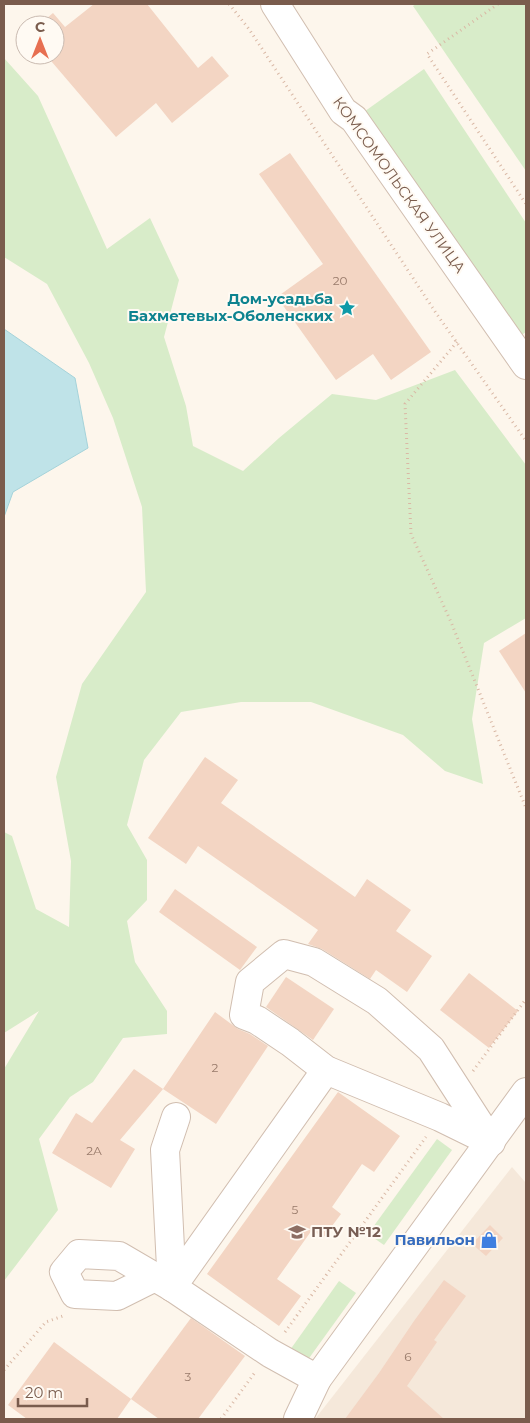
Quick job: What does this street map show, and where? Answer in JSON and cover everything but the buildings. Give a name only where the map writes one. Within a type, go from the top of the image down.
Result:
[{"type":"street","name":"КОМСОМОЛЬСКАЯ УЛИЦА","points":[[274,4],[344,111],[354,120],[524,356]]},
{"type":"street","points":[[284,954],[314,962],[377,1002],[430,1049],[491,1142],[440,1117],[326,1070],[290,1042],[257,1020],[244,1015],[250,982],[284,954]]},
{"type":"street","points":[[164,1282],[326,1070]]},
{"type":"street","points":[[298,1419],[317,1379],[491,1142],[517,1123],[526,1092]]},
{"type":"street","points":[[164,1282],[165,1150],[176,1117]]},
{"type":"street","points":[[164,1282],[270,1353],[317,1379]]},
{"type":"path","points":[[228,4],[249,29],[457,342],[526,441]]},
{"type":"path","points":[[498,4],[427,54],[526,204]]},
{"type":"path","points":[[457,342],[405,404],[411,534],[451,622],[526,808]]},
{"type":"path","points":[[458,1092],[526,998]]},
{"type":"path","points":[[220,1419],[405,1169],[440,1117]]},
{"type":"path","points":[[4,1370],[46,1322],[64,1316]]},
{"type":"shaded area","points":[[512,1167],[526,1183],[526,1419],[315,1419]]},
{"type":"green space","points":[[416,4],[526,4],[526,171],[413,6]]},
{"type":"green space","points":[[4,58],[38,96],[107,249],[150,218],[179,280],[164,337],[186,406],[193,446],[243,471],[332,394],[376,400],[455,370],[526,465],[526,618],[484,643],[472,719],[483,784],[445,771],[403,735],[311,702],[241,702],[181,712],[144,760],[127,825],[147,860],[147,900],[127,921],[135,962],[167,1011],[167,1034],[123,1038],[93,1082],[70,1097],[39,1139],[58,1210],[4,1281],[4,1069],[39,1011],[4,1033],[4,832],[12,836],[36,909],[69,927],[71,861],[56,777],[82,684],[146,592],[142,507],[113,418],[89,363],[47,284],[4,257]]},
{"type":"green space","points":[[424,69],[526,223],[526,332],[510,343],[354,119]]},
{"type":"green space","points":[[437,1139],[452,1150],[384,1245],[368,1234]]},
{"type":"green space","points":[[339,1281],[356,1293],[307,1361],[290,1350]]},
{"type":"water","points":[[4,329],[75,378],[88,448],[13,492],[4,517]]},
{"type":"place","name":"Дом-усадьба Бахметевых-Оболенских","points":[[347,308]]},
{"type":"place","name":"ПТУ №12","points":[[297,1232]]},
{"type":"place","name":"Павильон","points":[[489,1240]]}]
